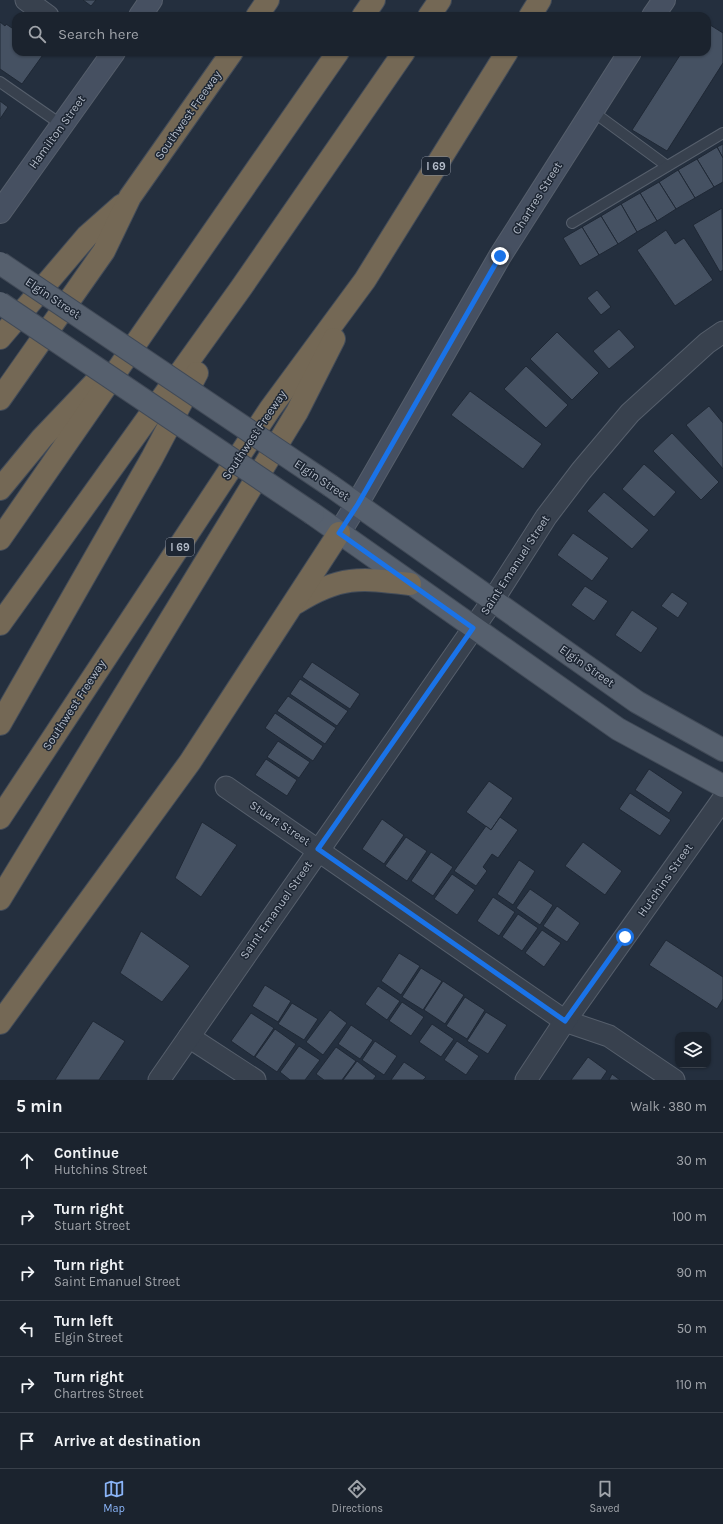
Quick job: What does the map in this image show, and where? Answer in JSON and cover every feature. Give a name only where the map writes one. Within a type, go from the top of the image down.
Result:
[{"type":"highway","points":[[260,12],[268,0]]},
{"type":"highway","points":[[366,12],[374,0]]},
{"type":"highway","points":[[432,12],[440,0]]},
{"type":"highway","points":[[532,12],[540,0]]},
{"type":"highway","name":"Southwest Freeway","points":[[0,399],[104,251],[130,197],[229,56]]},
{"type":"highway","points":[[0,539],[335,56]]},
{"type":"highway","points":[[0,624],[241,288],[401,56]]},
{"type":"highway","name":"Southwest Freeway","points":[[0,818],[270,409],[365,280],[505,56]]},
{"type":"highway","points":[[0,338],[87,236],[130,197]]},
{"type":"highway","points":[[0,899],[297,412],[365,280]]},
{"type":"highway","points":[[0,724],[152,458],[241,288]]},
{"type":"highway","points":[[0,489],[42,438],[152,322]]},
{"type":"highway","points":[[0,1023],[190,762],[339,533]]},
{"type":"highway","points":[[291,606],[314,591],[346,580],[365,578],[410,584]]},
{"type":"main road","name":"Elgin Street","points":[[0,263],[358,504],[637,702],[723,750]]},
{"type":"main road","points":[[0,302],[313,514],[410,584],[618,729],[723,786]]},
{"type":"street","points":[[26,0],[42,12]]},
{"type":"street","points":[[143,12],[151,0]]},
{"type":"street","points":[[656,12],[664,0]]},
{"type":"street","name":"Hamilton Street","points":[[0,212],[62,125],[106,56]]},
{"type":"street","name":"Chartres Street","points":[[339,533],[358,504],[500,256],[627,56]]},
{"type":"street","name":"Saint Emanuel Street","points":[[159,1080],[318,849],[493,600],[546,517],[600,448],[630,413],[707,343],[723,332]]},
{"type":"street","name":"Stuart Street","points":[[226,787],[318,849],[565,1021],[610,1036],[674,1080]]},
{"type":"street","name":"Hutchins Street","points":[[526,1080],[565,1021],[723,799]]},
{"type":"street","points":[[189,1037],[255,1080]]},
{"type":"lane","points":[[0,82],[62,125]]},
{"type":"lane","points":[[592,111],[667,166]]},
{"type":"lane","points":[[572,223],[723,133]]},
{"type":"building","points":[[83,0],[96,0],[91,6]]},
{"type":"building","points":[[0,22],[5,26],[6,24],[12,28],[12,56],[42,56],[22,84],[0,69]]},
{"type":"building","points":[[711,26],[723,33],[723,63],[667,151],[632,130],[679,56],[711,56]]},
{"type":"building","points":[[0,101],[8,107],[0,119]]},
{"type":"building","points":[[723,144],[723,158],[717,147]]},
{"type":"building","points":[[717,147],[723,158],[723,182],[714,187],[697,159]]},
{"type":"building","points":[[697,159],[714,187],[695,198],[678,170]]},
{"type":"building","points":[[678,170],[695,198],[676,209],[659,182]]},
{"type":"building","points":[[659,182],[676,209],[657,221],[640,193]]},
{"type":"building","points":[[640,193],[657,221],[637,232],[621,204]]},
{"type":"building","points":[[621,204],[637,232],[618,244],[601,216]]},
{"type":"building","points":[[722,208],[723,270],[720,272],[693,225]]},
{"type":"building","points":[[601,216],[618,244],[599,255],[582,227]]},
{"type":"building","points":[[582,227],[599,255],[580,266],[563,238]]},
{"type":"building","points":[[666,230],[675,244],[684,238],[713,280],[675,306],[637,250]]},
{"type":"building","points":[[597,290],[611,307],[601,315],[587,298]]},
{"type":"building","points":[[619,329],[635,347],[609,369],[593,351]]},
{"type":"building","points":[[557,332],[599,373],[572,400],[530,359]]},
{"type":"building","points":[[526,366],[568,405],[546,428],[504,389]]},
{"type":"building","points":[[470,391],[542,444],[523,469],[451,415]]},
{"type":"building","points":[[709,406],[723,423],[723,469],[686,425]]},
{"type":"building","points":[[672,433],[719,482],[701,500],[653,451]]},
{"type":"building","points":[[644,464],[676,492],[654,517],[622,489]]},
{"type":"building","points":[[604,492],[649,530],[632,549],[587,511]]},
{"type":"building","points":[[573,533],[609,558],[592,581],[557,555]]},
{"type":"building","points":[[585,586],[608,601],[594,621],[571,605]]},
{"type":"building","points":[[672,592],[688,603],[678,618],[661,606]]},
{"type":"building","points":[[632,610],[658,628],[641,653],[615,635]]},
{"type":"building","points":[[312,662],[360,694],[350,709],[302,677]]},
{"type":"building","points":[[300,679],[348,711],[337,726],[290,694]]},
{"type":"building","points":[[288,696],[336,728],[325,744],[277,711]]},
{"type":"building","points":[[275,713],[323,746],[313,761],[265,728]]},
{"type":"building","points":[[278,741],[310,762],[299,778],[267,757]]},
{"type":"building","points":[[266,759],[297,780],[287,796],[255,775]]},
{"type":"building","points":[[649,769],[683,792],[669,813],[635,790]]},
{"type":"building","points":[[489,781],[513,798],[491,830],[466,812]]},
{"type":"building","points":[[630,793],[671,820],[660,836],[619,809]]},
{"type":"building","points":[[500,817],[518,830],[498,858],[492,854],[483,867],[487,871],[476,886],[454,871],[486,826],[491,830]]},
{"type":"building","points":[[382,819],[404,835],[384,864],[362,849]]},
{"type":"building","points":[[202,822],[237,845],[201,897],[175,878]]},
{"type":"building","points":[[406,837],[427,851],[407,881],[385,866]]},
{"type":"building","points":[[583,842],[622,871],[605,895],[565,866]]},
{"type":"building","points":[[431,852],[453,867],[433,896],[411,881]]},
{"type":"building","points":[[519,860],[535,871],[513,905],[497,894]]},
{"type":"building","points":[[452,874],[475,890],[457,915],[434,899]]},
{"type":"building","points":[[530,889],[553,905],[540,925],[516,908]]},
{"type":"building","points":[[493,897],[515,912],[499,936],[477,921]]},
{"type":"building","points":[[557,906],[580,923],[567,942],[543,926]]},
{"type":"building","points":[[518,914],[538,928],[522,951],[502,937]]},
{"type":"building","points":[[542,930],[561,943],[544,967],[525,953]]},
{"type":"building","points":[[141,931],[190,966],[162,1002],[120,973]]},
{"type":"building","points":[[666,940],[723,977],[723,999],[717,1009],[649,965]]},
{"type":"building","points":[[399,953],[420,966],[401,995],[381,981]]},
{"type":"building","points":[[421,968],[442,981],[423,1010],[402,997]]},
{"type":"building","points":[[443,981],[464,995],[445,1024],[424,1010]]},
{"type":"building","points":[[265,985],[291,1001],[278,1022],[252,1006]]},
{"type":"building","points":[[378,986],[400,1001],[387,1020],[365,1004]]},
{"type":"building","points":[[465,997],[485,1010],[467,1039],[446,1026]]},
{"type":"building","points":[[402,1002],[424,1017],[411,1036],[389,1021]]},
{"type":"building","points":[[292,1003],[318,1019],[304,1040],[278,1024]]},
{"type":"building","points":[[330,1010],[347,1023],[323,1055],[306,1042]]},
{"type":"building","points":[[486,1012],[507,1025],[488,1054],[467,1041]]},
{"type":"building","points":[[251,1013],[274,1028],[254,1057],[231,1041]]},
{"type":"building","points":[[93,1021],[125,1041],[99,1080],[55,1080]]},
{"type":"building","points":[[432,1024],[454,1039],[441,1057],[419,1042]]},
{"type":"building","points":[[351,1025],[373,1040],[360,1059],[338,1044]]},
{"type":"building","points":[[275,1029],[296,1044],[277,1072],[255,1057]]},
{"type":"building","points":[[375,1041],[397,1056],[384,1075],[362,1060]]},
{"type":"building","points":[[457,1041],[479,1056],[466,1075],[444,1060]]},
{"type":"building","points":[[299,1046],[320,1060],[305,1080],[290,1080],[280,1072]]},
{"type":"building","points":[[336,1047],[356,1061],[342,1080],[324,1080],[316,1074]]},
{"type":"building","points":[[588,1057],[607,1071],[601,1080],[571,1080]]},
{"type":"building","points":[[357,1061],[376,1076],[373,1080],[343,1080]]},
{"type":"building","points":[[404,1062],[426,1077],[423,1080],[391,1080]]},
{"type":"building","points":[[612,1074],[620,1080],[609,1080]]},
{"type":"route","points":[[500,256],[358,504],[339,533],[473,628],[318,849],[565,1021],[625,937]]}]
